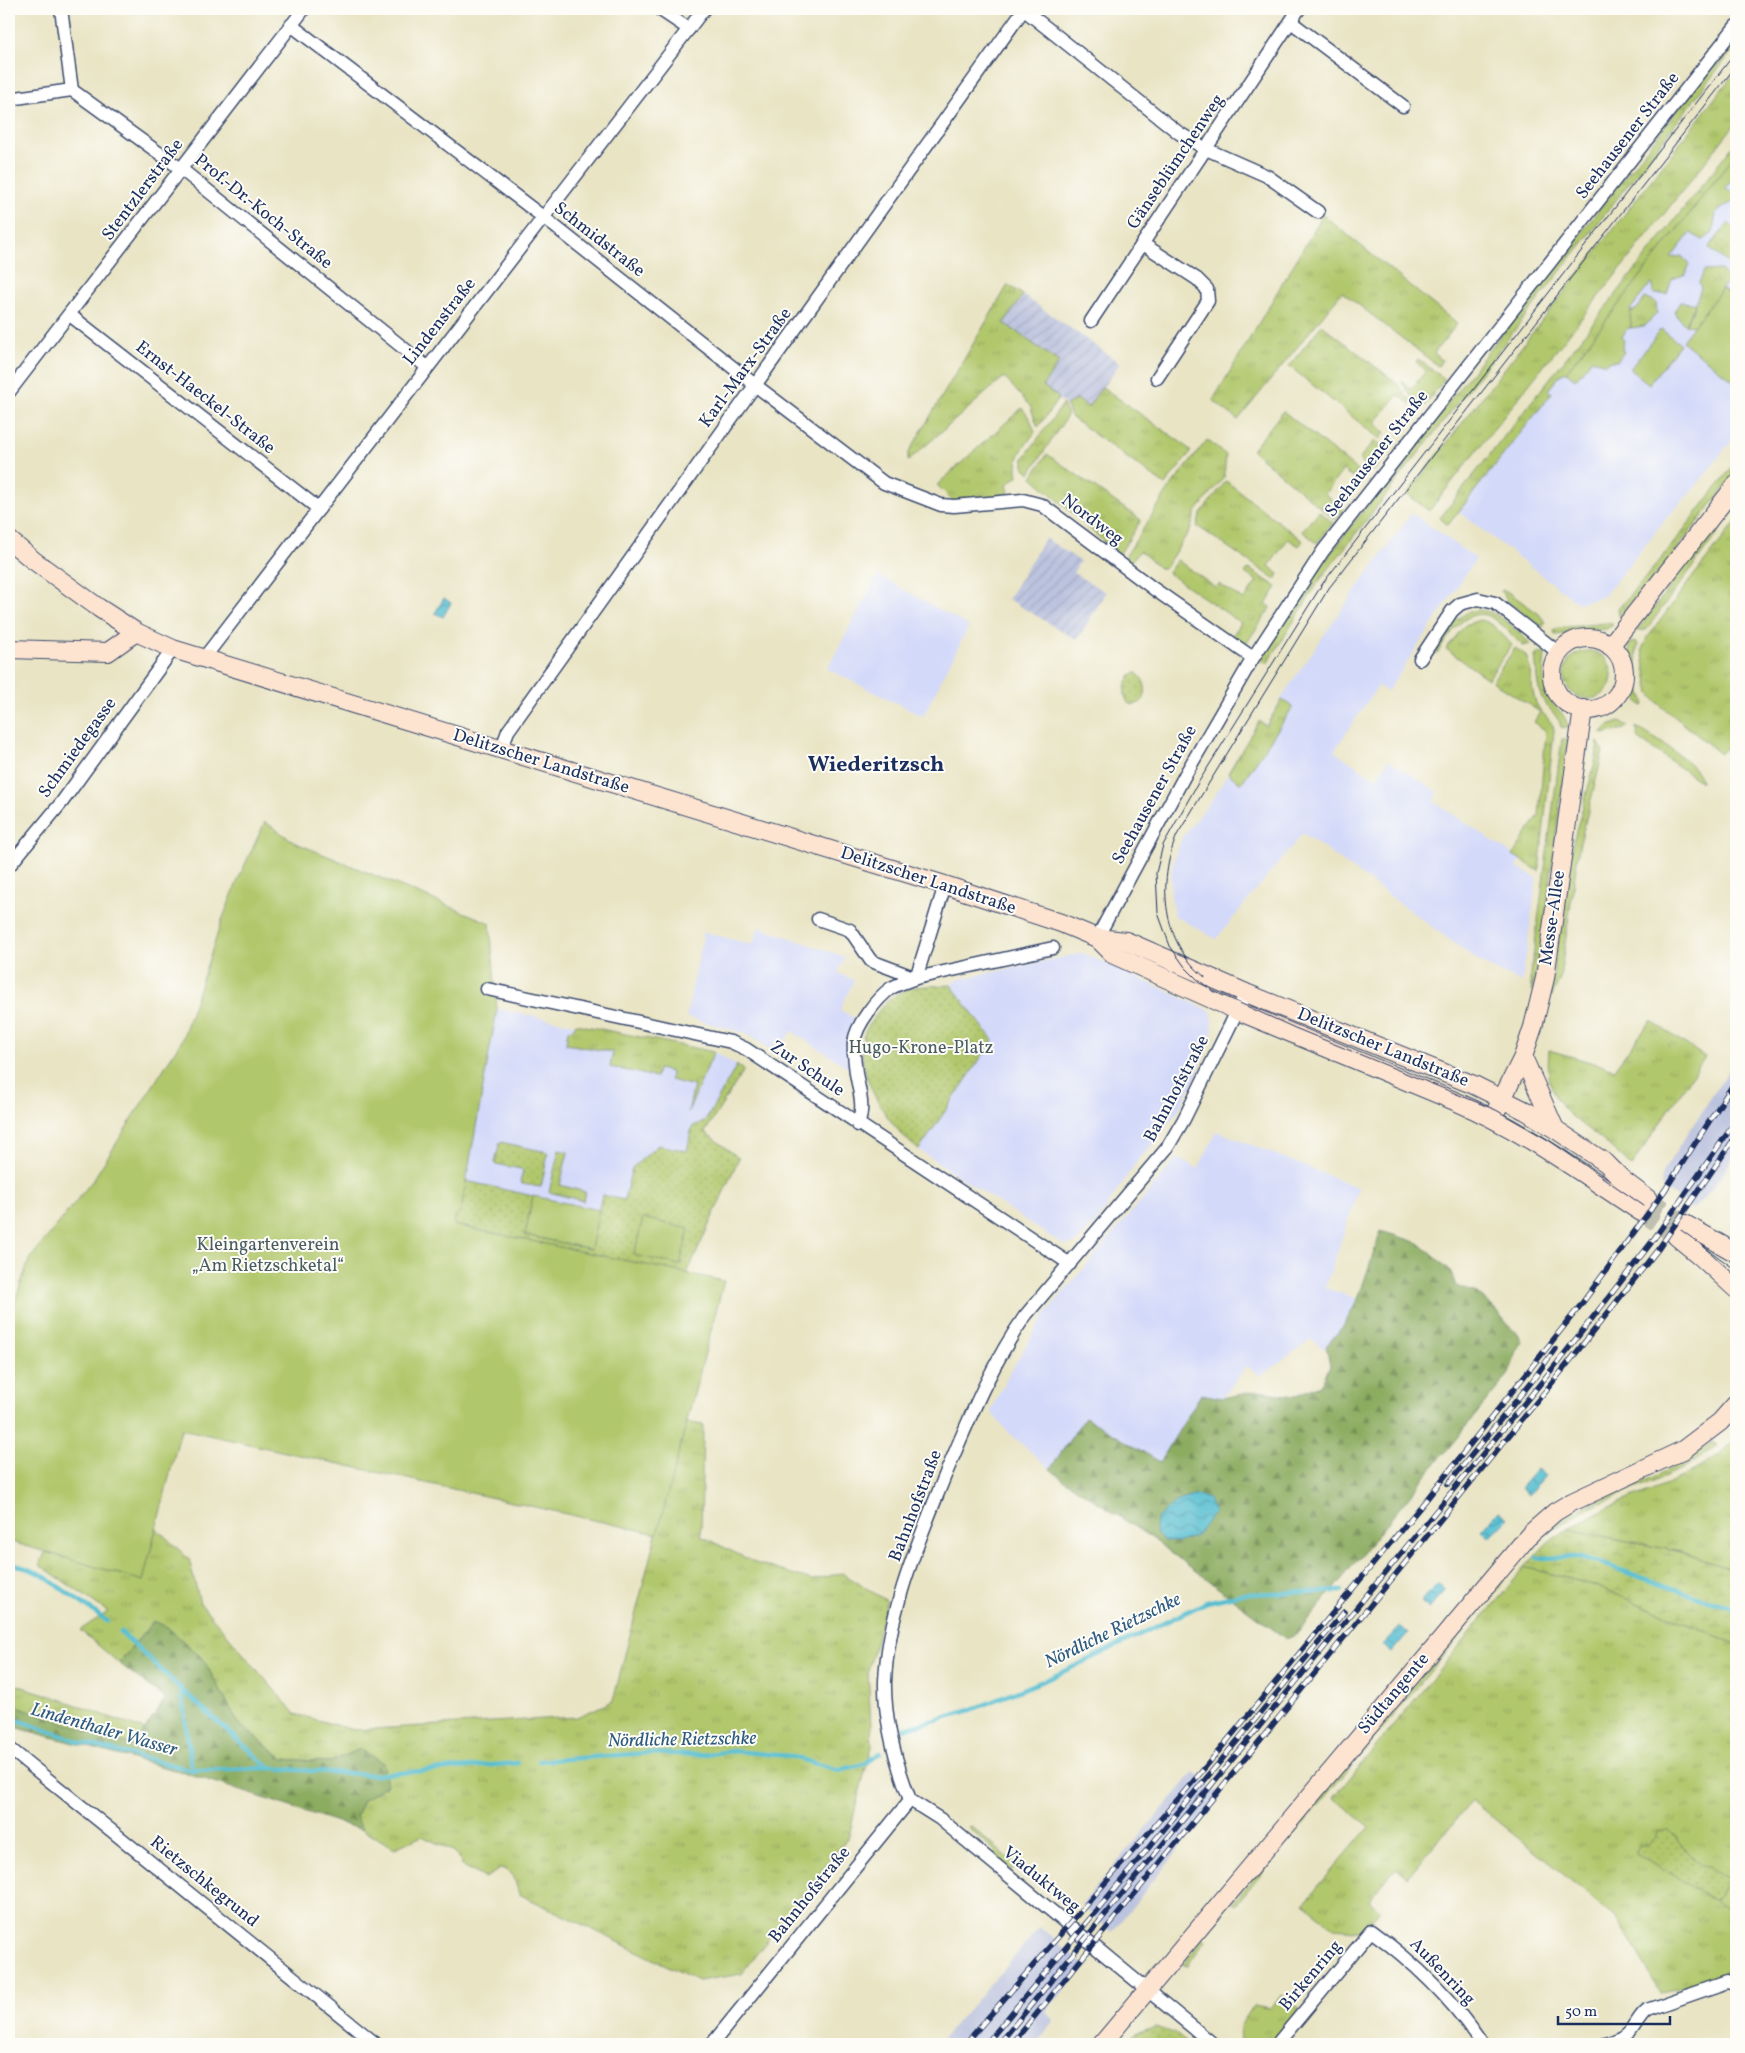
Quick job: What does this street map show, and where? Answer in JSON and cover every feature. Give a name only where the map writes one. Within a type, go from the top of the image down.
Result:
[{"type":"street","points":[[9,99],[72,90],[61,9]]},
{"type":"street","name":"Stentzlerstraße","points":[[9,392],[304,9]]},
{"type":"street","points":[[659,9],[689,29]]},
{"type":"street","name":"Lindenstraße","points":[[204,658],[704,9]]},
{"type":"street","points":[[1024,9],[1179,133],[1206,149],[1267,176],[1318,212]]},
{"type":"street","name":"Karl-Marx-Straße","points":[[501,750],[508,731],[1024,9]]},
{"type":"street","name":"Gänseblümchenweg","points":[[1091,321],[1300,9]]},
{"type":"street","points":[[1291,22],[1403,106]]},
{"type":"street","name":"Schmidstraße","points":[[291,26],[543,218],[755,385],[884,483]]},
{"type":"street","name":"Seehausener Straße","points":[[1097,938],[1184,775],[1253,658],[1323,551],[1736,26]]},
{"type":"street","name":"Prof.-Dr.-Koch-Straße","points":[[72,90],[181,169],[427,367]]},
{"type":"street","points":[[1143,244],[1197,279],[1207,289],[1208,301],[1157,378]]},
{"type":"street","name":"Ernst-Haeckel-Straße","points":[[70,315],[319,509]]},
{"type":"street","name":"Nordweg","points":[[884,483],[941,505],[954,506],[1023,500],[1042,505],[1154,589],[1253,658]]},
{"type":"street","points":[[1610,646],[1736,485]]},
{"type":"street","name":"Delitzscher Landstraße","points":[[9,540],[98,608],[136,632],[173,649],[945,885],[1097,938],[1126,941],[1246,993],[1474,1085],[1502,1099],[1554,1129],[1606,1163],[1624,1181],[1644,1206],[1492,1118],[1238,1011],[1114,955],[1097,938]]},
{"type":"street","points":[[1420,659],[1452,610],[1460,604],[1478,599],[1495,602],[1559,653]]},
{"type":"street","points":[[9,649],[108,652],[136,632]]},
{"type":"street","points":[[1583,638],[1602,641],[1610,646],[1620,658],[1623,666],[1624,674],[1620,690],[1609,703],[1601,707],[1583,709],[1566,702],[1555,687],[1553,670],[1559,653],[1566,646],[1583,638]]},
{"type":"street","name":"Schmiedegasse","points":[[9,866],[62,802],[173,649]]},
{"type":"street","name":"Messe-Allee","points":[[1492,1118],[1523,1056],[1533,1027],[1545,978],[1583,709]]},
{"type":"street","points":[[916,978],[945,885]]},
{"type":"street","points":[[818,919],[850,930],[871,961],[916,978]]},
{"type":"street","points":[[858,1125],[863,1114],[856,1070],[854,1040],[864,1017],[891,988],[916,978],[1053,948]]},
{"type":"street","name":"Zur Schule","points":[[487,989],[731,1042],[746,1049],[1070,1264]]},
{"type":"street","name":"Bahnhofstraße","points":[[712,2044],[910,1800],[894,1751],[887,1714],[885,1682],[890,1642],[900,1596],[932,1507],[992,1369],[1005,1345],[1025,1316],[1167,1148],[1184,1119],[1246,993]]},
{"type":"street","points":[[1523,1056],[1554,1129]]},
{"type":"street","points":[[1736,1253],[1680,1230],[1699,1254],[1736,1289]]},
{"type":"street","name":"Südtangente","points":[[1102,2044],[1531,1533],[1555,1512],[1585,1495],[1683,1450],[1720,1422],[1736,1404]]},
{"type":"street","name":"Rietzschkegrund","points":[[9,1748],[376,2044]]},
{"type":"street","name":"Viaduktweg","points":[[910,1800],[940,1819],[1213,2044]]},
{"type":"street","name":"Birkenring","points":[[1277,2044],[1371,1930]]},
{"type":"street","name":"Außenring","points":[[1371,1930],[1402,1953],[1434,1984],[1482,2044]]},
{"type":"street","points":[[1604,2044],[1625,2036],[1647,2010],[1727,1982],[1736,1984]]},
{"type":"shaded area","points":[[1736,142],[1736,435],[1697,485],[1664,521],[1603,597],[1578,603],[1450,505]]},
{"type":"shaded area","points":[[1023,295],[1120,363],[1088,408],[1077,399],[1066,405],[1043,387],[1059,362],[1004,323]]},
{"type":"shaded area","points":[[1412,513],[1476,559],[1387,692],[1378,686],[1334,751],[1376,779],[1388,760],[1438,792],[1433,801],[1521,860],[1517,867],[1537,878],[1522,982],[1483,964],[1303,833],[1216,939],[1174,915],[1171,895],[1171,874],[1175,855],[1182,838],[1214,797],[1259,721],[1266,725],[1289,686]]},
{"type":"shaded area","points":[[1045,538],[1080,561],[1073,573],[1106,592],[1077,640],[1008,599]]},
{"type":"shaded area","points":[[878,575],[969,626],[923,716],[827,669]]},
{"type":"shaded area","points":[[759,927],[845,957],[838,973],[854,980],[840,1010],[856,1019],[847,1035],[850,1069],[792,1031],[776,1053],[747,1034],[686,1017],[704,932],[753,945]]},
{"type":"shaded area","points":[[1083,953],[1211,1011],[1213,1020],[1212,1037],[1193,1083],[1179,1109],[1155,1142],[1138,1160],[1098,1220],[1075,1244],[1063,1245],[919,1150],[993,1040],[951,985],[955,980]]},
{"type":"shaded area","points":[[497,1009],[714,1052],[744,1070],[705,1132],[739,1158],[687,1274],[461,1209]]},
{"type":"shaded area","points":[[1736,1059],[1736,1154],[1712,1189],[1693,1209],[1661,1186],[1662,1173]]},
{"type":"shaded area","points":[[1217,1131],[1359,1188],[1325,1288],[1358,1299],[1344,1325],[1324,1349],[1311,1339],[1261,1376],[1247,1366],[1222,1398],[1201,1394],[1160,1462],[1086,1417],[1050,1469],[1005,1429],[991,1411],[1009,1374],[1046,1313],[1177,1158],[1198,1169]]},
{"type":"shaded area","points":[[1194,1772],[1222,1796],[1112,1932],[1081,1905]]},
{"type":"shaded area","points":[[1040,1927],[1084,1965],[1046,2011],[1054,2021],[1036,2044],[938,2044]]},
{"type":"green space","points":[[1736,35],[1736,46],[1319,581],[1267,664],[1261,660],[1291,609],[1337,545]]},
{"type":"green space","points":[[1736,71],[1736,123],[1429,511],[1407,494]]},
{"type":"green space","points":[[1736,142],[1736,154],[1566,372],[1560,375],[1548,390],[1552,393],[1448,525],[1440,518]]},
{"type":"green space","points":[[1736,154],[1736,174],[1725,188],[1735,193],[1734,201],[1716,212],[1713,233],[1703,240],[1692,234],[1692,231],[1671,258],[1682,256],[1689,265],[1686,274],[1672,279],[1667,294],[1654,294],[1651,283],[1630,310],[1632,311],[1630,313],[1631,328],[1628,328],[1622,337],[1624,341],[1622,349],[1624,352],[1617,361],[1605,364],[1592,359],[1576,379],[1566,372]]},
{"type":"green space","points":[[1323,215],[1457,324],[1434,353],[1442,360],[1438,366],[1342,292],[1238,420],[1213,400]]},
{"type":"green space","points":[[1728,223],[1736,229],[1735,269],[1709,248]]},
{"type":"green space","points":[[1721,270],[1729,279],[1694,326],[1685,325],[1695,307],[1694,303],[1701,288],[1699,283],[1704,271]]},
{"type":"green space","points":[[1008,285],[1023,295],[1004,323],[1059,362],[1043,386],[1059,398],[1038,427],[1030,406],[1004,377],[908,461],[908,454]]},
{"type":"green space","points":[[1722,289],[1736,300],[1736,383],[1682,341]]},
{"type":"green space","points":[[1645,298],[1656,302],[1657,313],[1645,326],[1631,328],[1630,313],[1638,308]]},
{"type":"green space","points":[[1680,302],[1695,305],[1685,325],[1674,312]]},
{"type":"green space","points":[[1322,325],[1399,385],[1406,396],[1413,401],[1410,404],[1398,395],[1375,423],[1385,432],[1380,439],[1289,366]]},
{"type":"green space","points":[[1661,329],[1680,344],[1649,384],[1630,369]]},
{"type":"green space","points":[[1418,359],[1445,379],[1424,406],[1410,395],[1401,381],[1411,389],[1426,371],[1416,362]]},
{"type":"green space","points":[[1102,387],[1186,446],[1191,452],[1165,485],[1072,418],[1066,405],[1077,399],[1088,407]]},
{"type":"green space","points":[[1063,404],[1067,416],[1030,473],[1024,467],[1024,458]]},
{"type":"green space","points":[[1022,408],[1030,419],[1035,432],[1019,457],[1017,463],[1018,476],[1007,484],[1009,493],[989,499],[954,502],[937,485]]},
{"type":"green space","points":[[1283,411],[1358,471],[1353,478],[1343,470],[1325,494],[1344,509],[1335,520],[1253,451]]},
{"type":"green space","points":[[1207,440],[1226,455],[1224,477],[1196,512],[1190,530],[1164,569],[1161,569],[1140,551],[1130,562],[1125,557],[1169,489]]},
{"type":"green space","points":[[1375,440],[1389,451],[1374,471],[1359,460]]},
{"type":"green space","points":[[1047,454],[1141,520],[1119,555],[1032,477]]},
{"type":"green space","points":[[1736,462],[1736,473],[1666,563],[1619,616],[1618,609],[1662,558]]},
{"type":"green space","points":[[1226,481],[1303,541],[1299,546],[1288,539],[1269,566],[1279,574],[1275,579],[1197,526],[1201,513]]},
{"type":"green space","points":[[1736,498],[1736,508],[1646,630],[1637,631]]},
{"type":"green space","points":[[1319,511],[1333,523],[1317,543],[1302,531]]},
{"type":"green space","points":[[1736,522],[1736,738],[1729,748],[1726,747],[1721,754],[1660,705],[1650,694],[1642,649],[1648,637]]},
{"type":"green space","points":[[1177,560],[1216,588],[1219,584],[1244,600],[1257,581],[1245,573],[1249,569],[1277,587],[1266,604],[1271,607],[1248,641],[1242,643],[1231,637],[1241,623],[1168,573]]},
{"type":"green space","points":[[1505,590],[1539,614],[1545,622],[1543,627],[1508,602],[1501,591]]},
{"type":"green space","points":[[1477,610],[1493,613],[1500,617],[1531,644],[1523,646],[1497,621],[1478,614],[1461,622],[1437,654],[1437,647],[1444,632],[1464,615]]},
{"type":"green space","points":[[1479,620],[1493,626],[1512,645],[1488,679],[1446,649],[1465,625]]},
{"type":"green space","points":[[1606,623],[1613,625],[1606,629],[1555,635],[1554,631],[1558,628]]},
{"type":"green space","points":[[1635,641],[1638,644],[1637,666],[1640,691],[1644,701],[1642,706],[1635,694],[1631,679],[1629,648],[1630,643]]},
{"type":"green space","points":[[1515,648],[1524,654],[1527,659],[1537,705],[1552,724],[1554,731],[1539,871],[1513,855],[1539,815],[1546,731],[1534,722],[1540,712],[1492,681]]},
{"type":"green space","points":[[1588,651],[1597,653],[1605,658],[1610,666],[1612,675],[1610,684],[1605,692],[1597,697],[1588,699],[1579,697],[1571,692],[1566,684],[1564,675],[1566,666],[1571,658],[1579,653]]},
{"type":"green space","points":[[1539,652],[1545,655],[1546,691],[1552,702],[1564,716],[1568,728],[1561,727],[1558,719],[1541,695],[1535,656]]},
{"type":"green space","points":[[1135,672],[1143,681],[1146,693],[1141,702],[1129,704],[1125,696],[1125,687]]},
{"type":"green space","points":[[1282,700],[1293,707],[1241,784],[1228,773],[1259,721],[1266,726]]},
{"type":"green space","points":[[1620,722],[1628,726],[1624,729],[1603,734],[1602,732],[1608,726]]},
{"type":"green space","points":[[1636,727],[1685,759],[1699,775],[1701,782],[1639,739]]},
{"type":"green space","points":[[1562,739],[1568,739],[1542,945],[1532,991],[1530,981]]},
{"type":"green space","points":[[1598,742],[1603,752],[1579,847],[1560,978],[1552,996],[1550,996],[1572,846],[1596,759]]},
{"type":"green space","name":"Kleingartenverein „Am Rietzschketal“","points":[[265,822],[296,843],[490,923],[497,1009],[461,1210],[455,1217],[454,1225],[724,1281],[657,1534],[181,1429],[143,1581],[9,1541],[9,1318],[29,1260],[93,1180],[182,1040],[222,920],[240,875]]},
{"type":"green space","name":"Hugo-Krone-Platz","points":[[951,985],[993,1040],[919,1150],[886,1115],[877,1100],[865,1069],[862,1053],[863,1038],[867,1028],[878,1012],[889,1000],[898,994],[907,989],[917,987]]},
{"type":"green space","points":[[1651,1021],[1705,1057],[1631,1166],[1610,1146],[1568,1113],[1560,1104],[1550,1082],[1548,1068],[1549,1050],[1614,1069]]},
{"type":"green space","points":[[576,1024],[714,1052],[688,1112],[694,1086],[670,1080],[671,1072],[658,1069],[656,1077],[610,1067],[613,1052],[566,1044],[568,1030],[573,1029]]},
{"type":"green space","points":[[737,1065],[744,1070],[705,1132],[739,1158],[687,1274],[454,1225],[455,1217],[461,1210],[466,1181],[533,1196],[525,1235],[590,1249],[602,1195],[624,1200],[632,1168],[658,1145],[687,1151],[692,1127],[706,1120]]},
{"type":"green space","points":[[500,1142],[547,1152],[541,1187],[522,1184],[520,1182],[523,1171],[521,1169],[496,1164]]},
{"type":"green space","points":[[559,1150],[568,1152],[560,1185],[585,1192],[583,1201],[549,1192]]},
{"type":"green space","points":[[533,1196],[599,1210],[591,1249],[525,1235]]},
{"type":"green space","points":[[643,1218],[689,1229],[680,1265],[634,1255]]},
{"type":"green space","points":[[1381,1231],[1419,1243],[1450,1270],[1456,1286],[1477,1293],[1496,1310],[1519,1335],[1522,1343],[1517,1351],[1509,1374],[1296,1635],[1286,1639],[1150,1537],[1050,1469],[1085,1417],[1160,1462],[1201,1394],[1222,1398],[1258,1391],[1295,1396],[1320,1385],[1330,1366],[1326,1346],[1344,1325],[1358,1299]]},
{"type":"green space","points":[[685,1422],[703,1425],[701,1536],[758,1564],[812,1580],[842,1573],[887,1601],[868,1671],[872,1747],[849,1836],[741,1974],[699,1981],[519,1894],[513,1875],[502,1868],[485,1878],[463,1866],[455,1852],[422,1836],[395,1848],[362,1830],[356,1816],[363,1800],[387,1785],[360,1749],[331,1762],[283,1759],[239,1724],[203,1659],[167,1627],[153,1621],[119,1663],[80,1630],[108,1612],[40,1565],[45,1552],[143,1580],[156,1528],[189,1559],[200,1603],[295,1714],[354,1730],[577,1717],[613,1701]]},
{"type":"green space","points":[[1736,1439],[1736,1571],[1681,1552],[1568,1529],[1619,1503],[1696,1470],[1723,1451]]},
{"type":"green space","points":[[1714,1442],[1717,1446],[1682,1469],[1589,1508],[1538,1539],[1579,1509],[1661,1473]]},
{"type":"green space","points":[[1568,1529],[1681,1552],[1736,1571],[1736,1644],[1593,1585],[1525,1567],[1547,1543]]},
{"type":"green space","points":[[1525,1567],[1593,1585],[1736,1644],[1736,1976],[1660,1991],[1615,1916],[1472,1801],[1407,1877],[1396,1868],[1369,1900],[1381,1910],[1364,1931],[1334,1928],[1304,1903],[1369,1827],[1334,1797]]},
{"type":"green space","points":[[1510,1568],[1499,1588],[1464,1631],[1236,1904],[1233,1902]]},
{"type":"green space","points":[[154,1621],[167,1627],[203,1659],[239,1724],[283,1759],[331,1762],[360,1749],[383,1763],[387,1785],[363,1800],[356,1816],[362,1830],[189,1774],[14,1727],[9,1733],[9,1703],[118,1742],[136,1743],[165,1699],[119,1663]]},
{"type":"green space","points":[[9,1683],[52,1696],[145,1730],[136,1743],[118,1742],[9,1703]]},
{"type":"green space","points":[[971,1827],[1017,1865],[1012,1871],[996,1858],[994,1850],[968,1828]]},
{"type":"green space","points":[[1668,1830],[1676,1836],[1678,1841],[1701,1866],[1707,1867],[1729,1879],[1715,1901],[1654,1863],[1635,1854],[1639,1846],[1647,1846],[1656,1837],[1657,1832]]},
{"type":"green space","points":[[1729,1879],[1736,1883],[1736,1902],[1730,1911],[1715,1901]]},
{"type":"green space","points":[[1203,1937],[1206,1940],[1188,1966],[1183,1965]]},
{"type":"green space","points":[[1283,1995],[1300,2008],[1273,2041],[1268,2036],[1259,2044],[1241,2044],[1240,2026],[1254,2005],[1270,2008]]},
{"type":"green space","points":[[1157,2027],[1176,2034],[1188,2044],[1127,2044],[1136,2034]]},
{"type":"water","points":[[444,598],[451,603],[443,617],[435,613]]},
{"type":"water","points":[[1537,1469],[1545,1476],[1528,1495],[1520,1488]]},
{"type":"water","points":[[1196,1495],[1209,1499],[1214,1512],[1196,1536],[1177,1543],[1164,1541],[1155,1531],[1156,1519],[1175,1502]]},
{"type":"water","points":[[1499,1511],[1508,1518],[1490,1538],[1482,1530]]},
{"type":"water","points":[[1438,1583],[1446,1590],[1429,1609],[1421,1602]]},
{"type":"water","points":[[1400,1626],[1408,1633],[1391,1653],[1382,1645]]},
{"type":"waterway","name":"Nördliche Rietzschke","points":[[1537,1558],[1582,1557],[1736,1610]]},
{"type":"waterway","name":"Nördliche Rietzschke","points":[[9,1562],[41,1574],[107,1621]]},
{"type":"waterway","name":"Nördliche Rietzschke","points":[[904,1729],[971,1710],[1048,1679],[1207,1602],[1243,1594],[1341,1591]]},
{"type":"waterway","name":"Nördliche Rietzschke","points":[[121,1632],[181,1689],[192,1770]]},
{"type":"waterway","name":"Nördliche Rietzschke","points":[[181,1689],[269,1768]]},
{"type":"waterway","name":"Nördliche Rietzschke","points":[[9,1717],[83,1743],[192,1770],[269,1768],[375,1775],[518,1763]]},
{"type":"waterway","name":"Nördliche Rietzschke","points":[[539,1761],[647,1753],[700,1755],[732,1751],[789,1756],[839,1770],[864,1764],[880,1753]]},
{"type":"tunnel","points":[[1648,1199],[1685,1224]]},
{"type":"tunnel","points":[[1641,1212],[1676,1236]]},
{"type":"tram line","points":[[1644,1206],[1550,1141],[1496,1110],[1295,1028],[1213,991],[1185,967],[1170,946],[1158,913],[1156,873],[1163,845],[1198,783],[1323,583],[1736,52]]},
{"type":"tram line","points":[[1205,977],[1191,963],[1180,947],[1172,930],[1167,911],[1167,873],[1177,835],[1329,588],[1736,66]]},
{"type":"tram line","points":[[1681,1230],[1736,1270]]},
{"type":"railway","points":[[965,2044],[1198,1776],[1426,1500],[1580,1306],[1665,1190],[1736,1080]]},
{"type":"railway","points":[[999,2044],[1558,1362],[1651,1243],[1736,1121]]},
{"type":"railway","points":[[1012,2044],[1565,1367],[1659,1248],[1736,1136]]},
{"type":"railway","points":[[1448,1484],[1533,1380],[1555,1349]]},
{"type":"railway","points":[[986,2044],[1344,1612]]},
{"type":"district","name":"Wiederitzsch","points":[[876,765]]},
{"type":"water label","name":"Lindenthaler Wasser","points":[[104,1730]]}]
